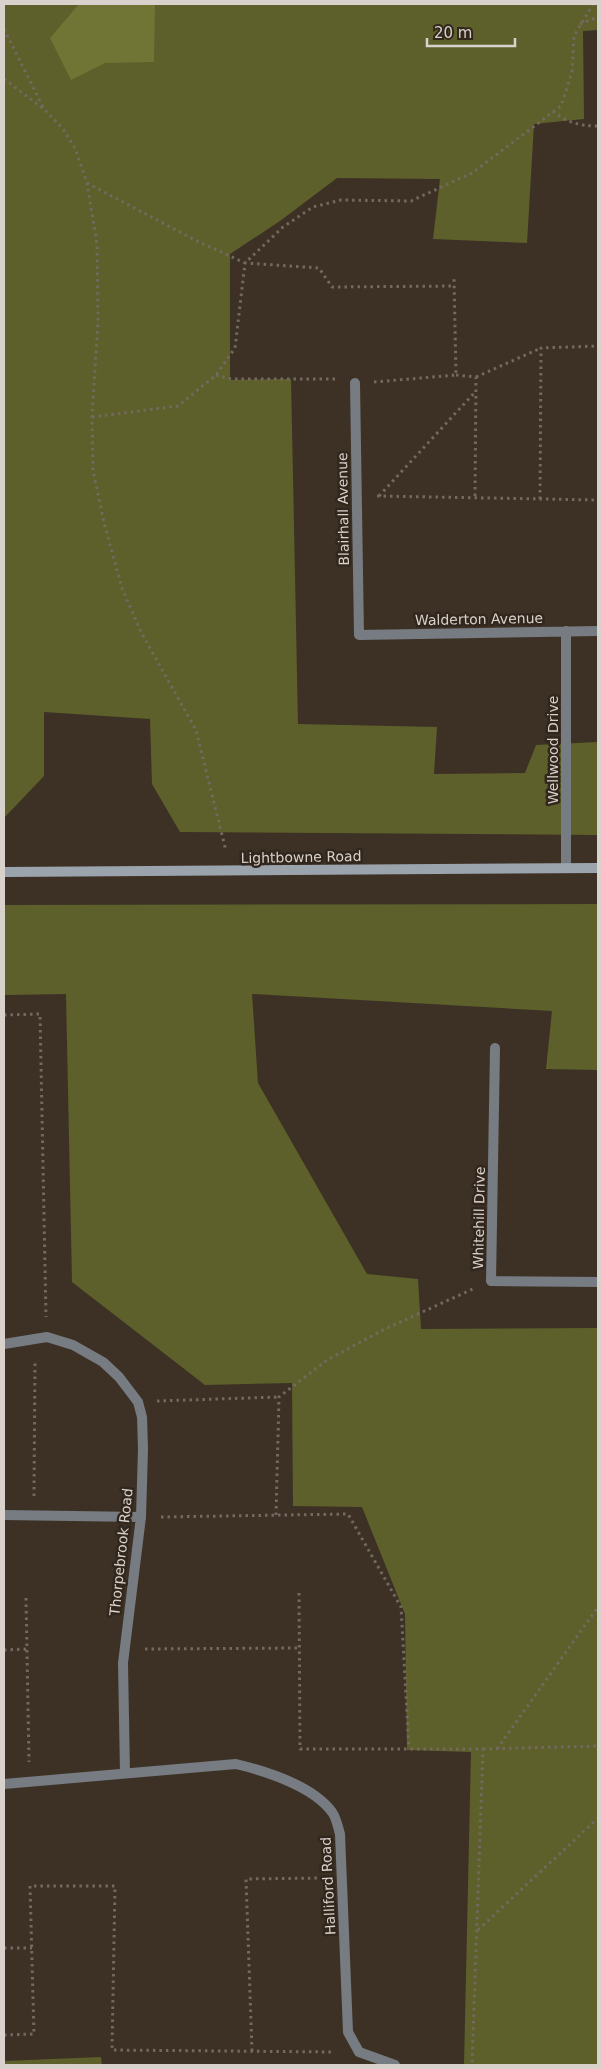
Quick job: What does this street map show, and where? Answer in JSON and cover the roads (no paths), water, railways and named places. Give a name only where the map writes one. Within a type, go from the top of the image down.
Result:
[{"type":"main road","name":"Lightbowne Road","points":[[4,872],[231,872],[598,868]]},
{"type":"street","name":"Blairhall Avenue","points":[[355,383],[359,635]]},
{"type":"street","name":"Walderton Avenue","points":[[359,635],[598,630]]},
{"type":"street","name":"Wellwood Drive","points":[[566,631],[566,868]]},
{"type":"street","name":"Whitehill Drive","points":[[495,1048],[491,1281],[598,1282]]},
{"type":"street","name":"Thorpebrook Road","points":[[4,1344],[47,1337],[73,1345],[103,1362],[119,1377],[138,1402],[142,1417],[143,1449],[141,1517],[123,1663],[125,1773]]},
{"type":"street","points":[[4,1515],[141,1517]]},
{"type":"street","name":"Halliford Road","points":[[4,1784],[236,1764],[267,1772],[316,1796],[333,1812],[340,1834],[348,2032],[359,2052],[395,2065]]}]
